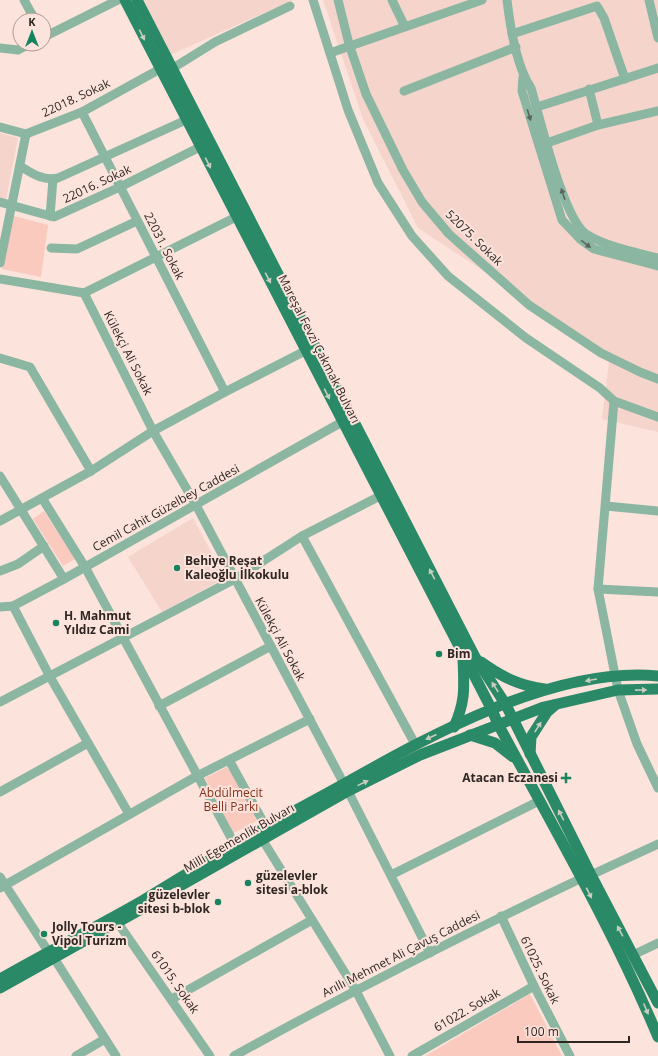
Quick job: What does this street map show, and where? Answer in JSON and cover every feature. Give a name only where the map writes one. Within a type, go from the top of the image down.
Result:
[{"type":"main road","name":"Mareşal Fevzi Çakmak Bulvarı","points":[[125,0],[498,724],[539,801],[586,877]]},
{"type":"main road","points":[[137,0],[475,657],[506,705],[643,1001],[658,1037]]},
{"type":"main road","points":[[454,727],[462,709],[465,694],[463,656]]},
{"type":"main road","points":[[475,657],[501,676],[533,687],[548,689],[615,676],[658,676]]},
{"type":"main road","name":"Milli Egemenlik Bulvarı","points":[[0,979],[118,923],[262,839],[415,744],[492,710],[548,689]]},
{"type":"main road","name":"Milli Egemenlik Bulvarı","points":[[0,988],[51,955],[235,845],[266,827],[346,787],[470,735],[556,704],[618,690],[658,690]]},
{"type":"main road","points":[[530,755],[531,737],[547,712],[556,704]]},
{"type":"main road","points":[[470,735],[495,743],[517,760]]},
{"type":"main road","points":[[586,877],[633,955],[658,1002]]},
{"type":"street","points":[[24,0],[31,12]]},
{"type":"street","points":[[52,33],[118,0]]},
{"type":"street","points":[[313,0],[348,110],[378,183],[412,236],[448,276],[526,338],[600,388],[614,401],[658,417]]},
{"type":"street","name":"52075. Sokak","points":[[338,0],[366,94],[403,170],[422,202],[449,234],[529,305],[567,332],[601,353],[658,379]]},
{"type":"street","points":[[392,0],[405,27]]},
{"type":"street","points":[[330,53],[351,47],[482,0]]},
{"type":"street","points":[[507,0],[512,34],[523,77],[522,91],[562,220],[580,238],[594,249],[658,266]]},
{"type":"street","points":[[649,0],[657,26],[658,38]]},
{"type":"street","points":[[173,68],[215,42],[290,6]]},
{"type":"street","points":[[512,34],[597,6],[604,18],[625,79]]},
{"type":"street","points":[[404,91],[516,47]]},
{"type":"street","points":[[0,48],[12,49]]},
{"type":"street","points":[[537,107],[658,68]]},
{"type":"street","name":"22018. Sokak","points":[[26,134],[82,112],[160,69]]},
{"type":"street","points":[[523,77],[531,88],[567,205],[573,218],[585,233],[617,247],[658,258]]},
{"type":"street","points":[[589,89],[598,125]]},
{"type":"street","points":[[547,143],[598,125],[658,111]]},
{"type":"street","name":"22031. Sokak","points":[[82,112],[225,392]]},
{"type":"street","points":[[20,166],[39,177],[48,180],[53,179],[105,158],[186,120]]},
{"type":"street","points":[[0,127],[26,134],[0,262]]},
{"type":"street","name":"22016. Sokak","points":[[50,216],[54,217],[120,187],[200,147]]},
{"type":"street","points":[[0,202],[50,216],[53,179]]},
{"type":"street","points":[[0,279],[84,293],[236,217]]},
{"type":"street","points":[[51,248],[77,249],[137,221]]},
{"type":"street","name":"Külekçi Ali Sokak","points":[[84,293],[153,431],[196,505],[346,787],[430,953]]},
{"type":"street","points":[[0,520],[91,471],[153,431],[305,351]]},
{"type":"street","points":[[0,358],[30,367],[91,471]]},
{"type":"street","points":[[614,401],[598,589],[618,690],[637,744],[658,788]]},
{"type":"street","name":"Cemil Cahit Güzelbey Caddesi","points":[[0,607],[13,606],[64,579],[342,422]]},
{"type":"street","points":[[0,476],[64,579]]},
{"type":"street","points":[[0,702],[235,579],[302,536],[380,496]]},
{"type":"street","points":[[42,498],[85,567],[235,845]]},
{"type":"street","points":[[606,506],[658,511]]},
{"type":"street","points":[[302,536],[415,744]]},
{"type":"street","points":[[0,571],[18,564],[44,546]]},
{"type":"street","points":[[598,589],[658,592]]},
{"type":"street","points":[[13,606],[49,675],[129,814]]},
{"type":"street","points":[[159,706],[271,646]]},
{"type":"street","points":[[116,1056],[51,955],[2,883],[197,776],[310,720]]},
{"type":"street","points":[[0,792],[88,744]]},
{"type":"street","points":[[229,760],[266,827]]},
{"type":"street","points":[[391,875],[539,801]]},
{"type":"street","points":[[262,839],[355,989],[390,1056]]},
{"type":"street","name":"Arıllı Mehmet Ali Çavuş Caddesi","points":[[234,1056],[251,1052],[355,989],[430,953],[501,916],[658,844]]},
{"type":"street","name":"61025. Sokak","points":[[501,916],[534,986],[570,1056]]},
{"type":"street","points":[[172,999],[312,920]]},
{"type":"street","name":"61015. Sokak","points":[[118,923],[210,1056]]},
{"type":"street","points":[[633,955],[658,942]]},
{"type":"street","name":"61022. Sokak","points":[[412,1056],[534,986]]},
{"type":"street","points":[[76,1056],[105,1039]]},
{"type":"shaded area","points":[[129,0],[293,0],[159,60]]},
{"type":"shaded area","points":[[323,0],[658,0],[658,432],[602,419],[610,354],[418,228],[363,119]]},
{"type":"shaded area","points":[[0,133],[18,138],[6,199],[0,197]]},
{"type":"shaded area","name":"Behiye Reşat Kaleoğlu İlkokulu","points":[[193,518],[225,578],[162,612],[128,557]]},
{"type":"green space","points":[[14,216],[48,225],[41,277],[2,269]]},
{"type":"green space","points":[[44,511],[75,559],[63,566],[33,519]]},
{"type":"green space","name":"Abdülmecit Belli Parkı","points":[[229,766],[257,821],[233,833],[205,778]]},
{"type":"green space","points":[[530,994],[562,1056],[425,1056]]},
{"type":"place","name":"Behiye Reşat Kaleoğlu İlkokulu","points":[[177,568]]},
{"type":"place","name":"H. Mahmut Yıldız Cami","points":[[56,623]]},
{"type":"place","name":"Bim","points":[[439,654]]},
{"type":"place","name":"Atacan Eczanesi","points":[[566,778]]},
{"type":"place","name":"güzelevler sitesi a-blok","points":[[248,883]]},
{"type":"place","name":"güzelevler sitesi b-blok","points":[[218,902]]},
{"type":"place","name":"Jolly Tours - Vipol Turizm","points":[[44,934]]}]
